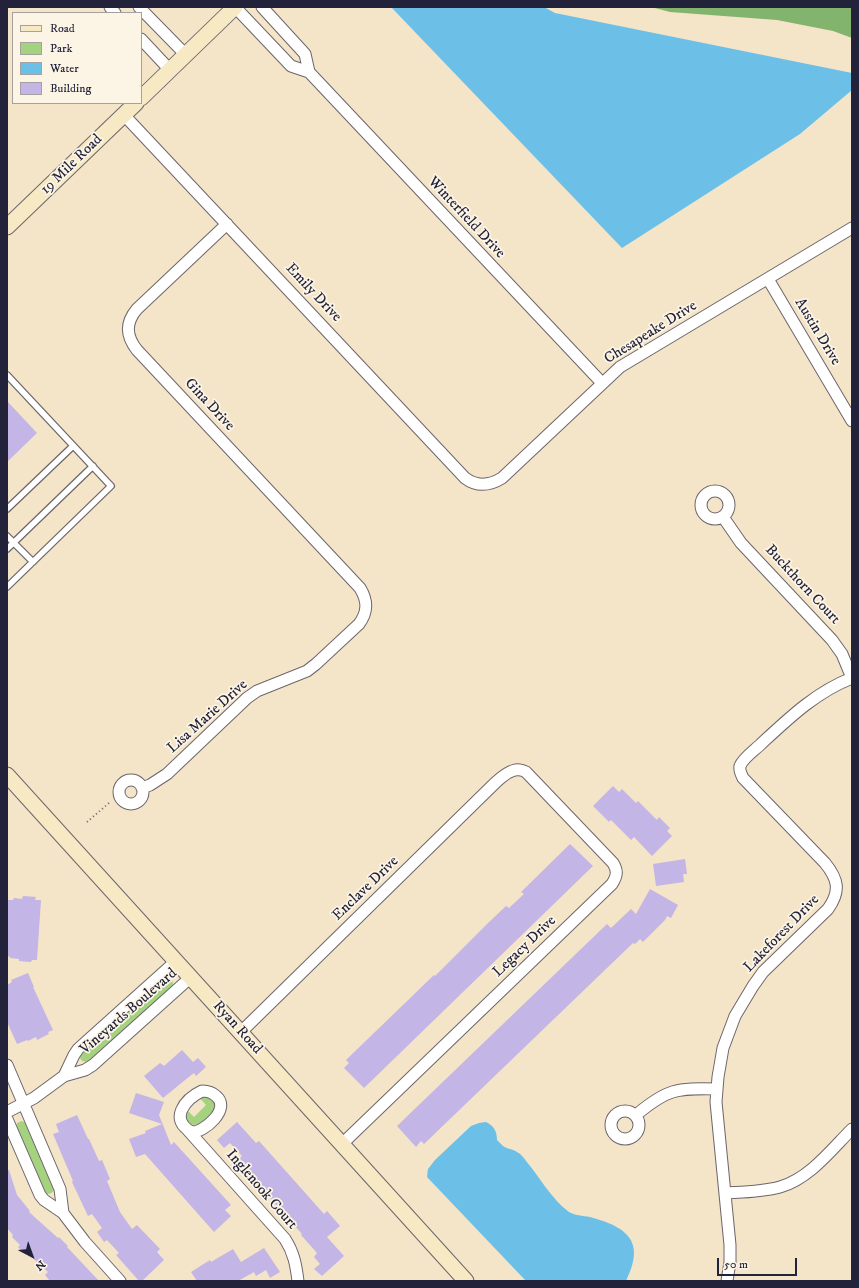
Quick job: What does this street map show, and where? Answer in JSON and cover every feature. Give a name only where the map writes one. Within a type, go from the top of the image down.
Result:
[{"type":"main road","points":[[142,97],[235,7]]},
{"type":"main road","name":"19 Mile Road","points":[[7,227],[135,104]]},
{"type":"main road","name":"Ryan Road","points":[[7,775],[466,1281]]},
{"type":"street","points":[[139,7],[186,54]]},
{"type":"street","name":"Winterfield Drive","points":[[235,7],[291,66],[309,72]]},
{"type":"street","name":"Winterfield Drive","points":[[262,7],[304,54],[309,72],[602,384]]},
{"type":"street","points":[[142,40],[170,70]]},
{"type":"street","name":"Emily Drive","points":[[124,115],[465,478],[470,482],[484,484]]},
{"type":"street","name":"Gina Drive","points":[[227,224],[136,310],[128,323],[129,337],[137,350],[360,588],[366,601],[366,609]]},
{"type":"street","name":"Chesapeake Drive","points":[[484,484],[490,484],[502,478],[620,367],[768,280],[852,228]]},
{"type":"street","name":"Austin Drive","points":[[768,280],[852,421]]},
{"type":"street","name":"Buckthorn Court","points":[[723,517],[742,543],[835,644],[842,654],[852,678]]},
{"type":"street","name":"Lisa Marie Drive","points":[[142,788],[150,785],[167,774],[247,698],[257,691],[307,671],[316,664],[359,624],[364,617],[366,609]]},
{"type":"street","name":"Lakeforest Drive","points":[[727,1281],[730,1262],[730,1246],[717,1118],[716,1090],[721,1058],[729,1032],[736,1016],[753,986],[763,972],[828,909],[833,902],[837,886],[831,871],[743,778],[740,772],[740,766],[798,710],[826,690],[852,678]]},
{"type":"street","name":"Enclave Drive","points":[[241,1032],[492,786],[503,776],[515,770]]},
{"type":"street","name":"Legacy Drive","points":[[342,1144],[616,879],[616,868],[613,863],[526,772],[515,770]]},
{"type":"street","name":"Vineyards Boulevard","points":[[64,1076],[78,1049],[176,960]]},
{"type":"street","name":"Vineyards Boulevard","points":[[7,1112],[40,1094],[64,1076],[85,1070],[93,1065],[191,977]]},
{"type":"street","points":[[7,1065],[60,1188],[63,1213]]},
{"type":"street","points":[[636,1115],[659,1097],[670,1092],[689,1088],[716,1090]]},
{"type":"street","name":"Inglenook Court","points":[[201,1145],[201,1134],[206,1125],[218,1114],[221,1107],[221,1102],[218,1097],[212,1092],[207,1091],[202,1091],[197,1094],[184,1106],[180,1113],[181,1120],[186,1128],[201,1145],[285,1239],[295,1259],[298,1281]]},
{"type":"street","points":[[7,1119],[40,1195],[44,1200],[63,1213],[84,1242],[120,1281]]},
{"type":"street","points":[[186,1128],[195,1132],[199,1131],[206,1125]]},
{"type":"street","points":[[725,1193],[769,1189],[793,1182],[813,1167],[852,1129]]},
{"type":"lane","points":[[7,375],[111,486],[7,587]]},
{"type":"lane","points":[[7,509],[73,446]]},
{"type":"lane","points":[[7,549],[93,466]]},
{"type":"lane","points":[[7,536],[33,562]]},
{"type":"path","points":[[87,822],[109,803]]},
{"type":"green space","points":[[651,7],[852,7],[852,38],[833,31],[777,20],[670,12]]},
{"type":"green space","points":[[165,979],[172,980],[172,987],[87,1062],[82,1061],[80,1058],[81,1055]]},
{"type":"green space","points":[[206,1096],[213,1099],[215,1106],[213,1112],[204,1121],[197,1124],[194,1125],[188,1122],[186,1116],[187,1110],[194,1117],[206,1105],[200,1098]]},
{"type":"green space","points":[[22,1121],[27,1123],[55,1187],[54,1191],[51,1193],[47,1194],[43,1192],[16,1128],[17,1123]]},
{"type":"water","points":[[391,7],[544,7],[555,13],[852,73],[852,90],[800,134],[622,248]]},
{"type":"water","points":[[486,1122],[494,1129],[497,1140],[503,1146],[521,1155],[551,1194],[569,1212],[603,1221],[623,1231],[633,1246],[634,1256],[632,1267],[626,1281],[526,1281],[427,1177],[428,1169],[435,1160],[471,1126]]},
{"type":"building","points":[[7,401],[37,433],[7,462]]},
{"type":"building","points":[[613,786],[619,792],[622,789],[636,803],[638,801],[657,820],[659,817],[670,828],[667,831],[672,836],[652,856],[634,837],[631,840],[611,820],[609,822],[593,806]]},
{"type":"building","points":[[570,844],[593,866],[364,1088],[344,1068],[349,1063],[346,1060],[506,906],[509,908],[524,894],[521,892]]},
{"type":"building","points":[[685,859],[687,874],[683,874],[684,882],[656,886],[653,864]]},
{"type":"building","points":[[650,889],[678,905],[671,918],[667,916],[665,920],[643,942],[640,939],[635,944],[633,943],[424,1144],[421,1141],[416,1147],[397,1126],[607,924],[611,928],[631,909],[636,914]]},
{"type":"building","points":[[23,896],[36,897],[35,900],[41,900],[37,960],[32,960],[31,962],[19,961],[19,959],[10,958],[7,956],[7,900],[13,900],[14,898],[22,899]]},
{"type":"building","points":[[28,973],[53,1030],[48,1032],[49,1034],[37,1040],[36,1037],[17,1044],[7,1022],[7,985],[12,982],[11,980]]},
{"type":"building","points":[[182,1050],[193,1062],[198,1058],[206,1067],[196,1076],[194,1073],[163,1098],[144,1076],[160,1063],[164,1066]]},
{"type":"building","points":[[136,1093],[164,1102],[159,1115],[171,1145],[174,1142],[231,1205],[225,1210],[231,1216],[214,1232],[145,1154],[136,1157],[129,1139],[146,1133],[145,1131],[162,1124],[129,1113]]},
{"type":"building","points":[[77,1115],[99,1161],[102,1160],[110,1179],[107,1181],[120,1212],[132,1229],[137,1225],[160,1249],[157,1252],[164,1260],[142,1281],[139,1281],[116,1255],[119,1253],[107,1240],[104,1242],[97,1232],[102,1228],[92,1214],[88,1216],[72,1182],[73,1181],[53,1134],[59,1132],[56,1124]]},
{"type":"building","points":[[237,1122],[256,1143],[259,1141],[324,1214],[327,1211],[340,1226],[327,1237],[344,1256],[322,1276],[314,1269],[320,1264],[314,1257],[317,1253],[237,1161],[242,1156],[230,1143],[224,1148],[217,1140]]},
{"type":"building","points":[[7,1170],[9,1170],[17,1195],[30,1211],[29,1212],[58,1238],[59,1237],[99,1281],[50,1281],[45,1275],[48,1272],[26,1252],[24,1253],[18,1247],[20,1245],[12,1237],[13,1235],[7,1228]]},
{"type":"building","points":[[264,1248],[280,1272],[270,1278],[266,1270],[256,1276],[254,1272],[238,1281],[197,1281],[191,1272],[210,1260],[211,1262],[233,1249],[241,1262]]}]
